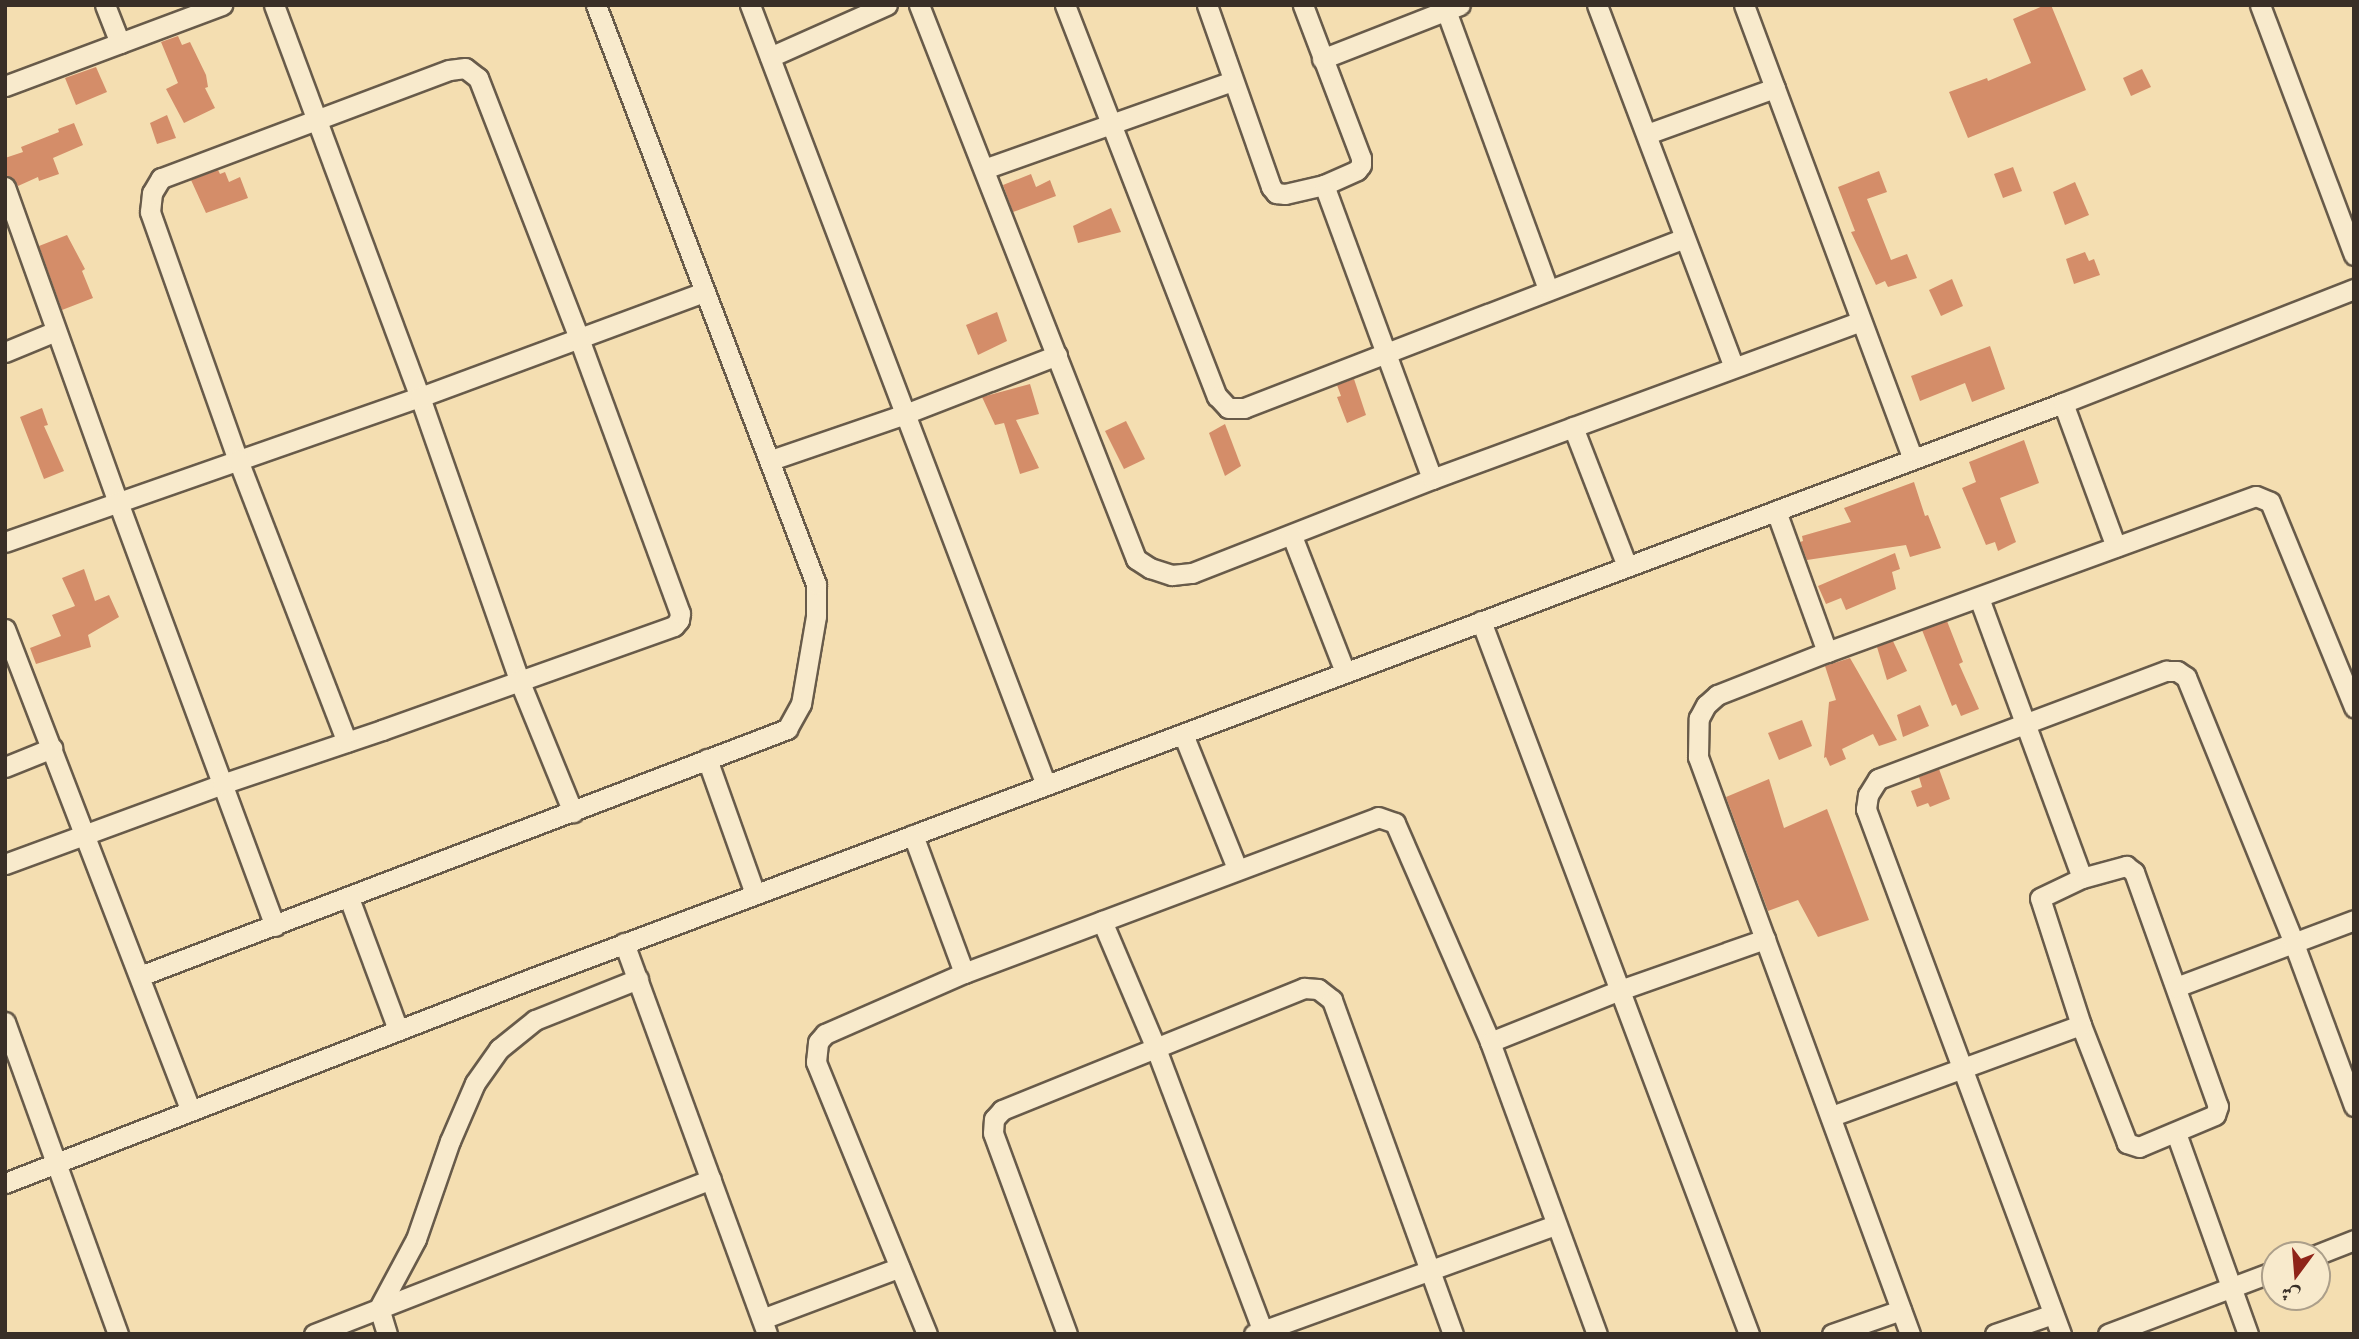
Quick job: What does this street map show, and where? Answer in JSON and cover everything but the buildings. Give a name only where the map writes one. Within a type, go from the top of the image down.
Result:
[{"type":"street","points":[[105,5],[120,43]]},
{"type":"street","points":[[5,86],[222,5]]},
{"type":"street","points":[[274,5],[420,397],[519,680],[572,812]]},
{"type":"street","points":[[139,976],[787,729],[801,704],[816,616],[816,584],[596,5]]},
{"type":"street","points":[[750,5],[1046,785]]},
{"type":"street","points":[[770,57],[887,5]]},
{"type":"street","points":[[919,5],[1136,559],[1150,568],[1172,575],[1192,573],[1432,479],[1861,321]]},
{"type":"street","points":[[1065,5],[1217,396],[1228,408],[1244,408],[1683,239]]},
{"type":"street","points":[[1207,5],[1271,187],[1276,192],[1285,194],[1324,185],[1357,170],[1361,158],[1303,5]]},
{"type":"street","points":[[1597,5],[1647,134],[1683,239],[1734,367]]},
{"type":"street","points":[[1744,5],[1913,459]]},
{"type":"street","points":[[2260,5],[2354,255]]},
{"type":"street","points":[[1322,59],[1450,7],[1548,289]]},
{"type":"street","points":[[5,864],[222,784],[347,742],[674,626],[679,620],[680,613],[579,338],[478,78],[464,68],[449,70],[161,178],[152,193],[150,212],[238,460],[347,742]]},
{"type":"street","points":[[984,169],[1233,81]]},
{"type":"street","points":[[1647,134],[1775,88]]},
{"type":"street","points":[[1324,185],[1432,479]]},
{"type":"street","points":[[5,187],[117,502],[275,926]]},
{"type":"street","points":[[5,1183],[190,1109],[624,943],[2063,403],[2354,289]]},
{"type":"street","points":[[5,542],[420,397],[704,292]]},
{"type":"street","points":[[5,352],[56,331]]},
{"type":"street","points":[[771,460],[905,414],[1057,355]]},
{"type":"street","points":[[2063,403],[2116,547]]},
{"type":"street","points":[[1573,428],[1627,566]]},
{"type":"street","points":[[1910,1334],[1698,757],[1699,718],[1706,705],[1717,695],[1827,652],[2256,496],[2270,502],[2354,707]]},
{"type":"street","points":[[1776,511],[1827,652]]},
{"type":"street","points":[[1292,536],[1345,672]]},
{"type":"street","points":[[1979,598],[2081,878]]},
{"type":"street","points":[[1481,621],[1749,1334]]},
{"type":"street","points":[[5,629],[190,1109]]},
{"type":"street","points":[[2061,1334],[1866,809],[1868,795],[1878,779],[2166,671],[2177,671],[2186,677],[2293,941],[2354,1106]]},
{"type":"street","points":[[1183,734],[1237,868]]},
{"type":"street","points":[[5,767],[52,748]]},
{"type":"street","points":[[707,759],[755,894]]},
{"type":"street","points":[[927,1334],[816,1062],[816,1053],[824,1034],[964,973],[1378,817],[1395,823],[1490,1042],[1555,1225],[1598,1334]]},
{"type":"street","points":[[913,835],[964,973]]},
{"type":"street","points":[[2126,866],[2134,872],[2218,1106],[2215,1115],[2139,1147],[2127,1143],[2081,1025],[2040,898],[2081,878],[2126,866]]},
{"type":"street","points":[[349,898],[398,1030]]},
{"type":"street","points":[[2176,987],[2354,920]]},
{"type":"street","points":[[1102,922],[1155,1046],[1260,1333],[1555,1225]]},
{"type":"street","points":[[1490,1042],[1620,990],[1765,939]]},
{"type":"street","points":[[624,943],[765,1326],[900,1267]]},
{"type":"street","points":[[387,1334],[380,1308],[416,1239],[450,1141],[475,1083],[499,1049],[535,1020],[638,979]]},
{"type":"street","points":[[1067,1334],[993,1133],[994,1119],[1002,1110],[1304,988],[1318,989],[1332,1000],[1453,1334]]},
{"type":"street","points":[[5,1022],[118,1334]]},
{"type":"street","points":[[1832,1116],[1962,1066],[2081,1025]]},
{"type":"street","points":[[2176,1133],[2248,1334]]},
{"type":"street","points":[[314,1334],[711,1179]]},
{"type":"street","points":[[2331,1249],[2354,1240]]},
{"type":"street","points":[[2108,1334],[2261,1277]]},
{"type":"street","points":[[1832,1334],[1901,1310]]},
{"type":"street","points":[[1995,1334],[2053,1314]]}]
